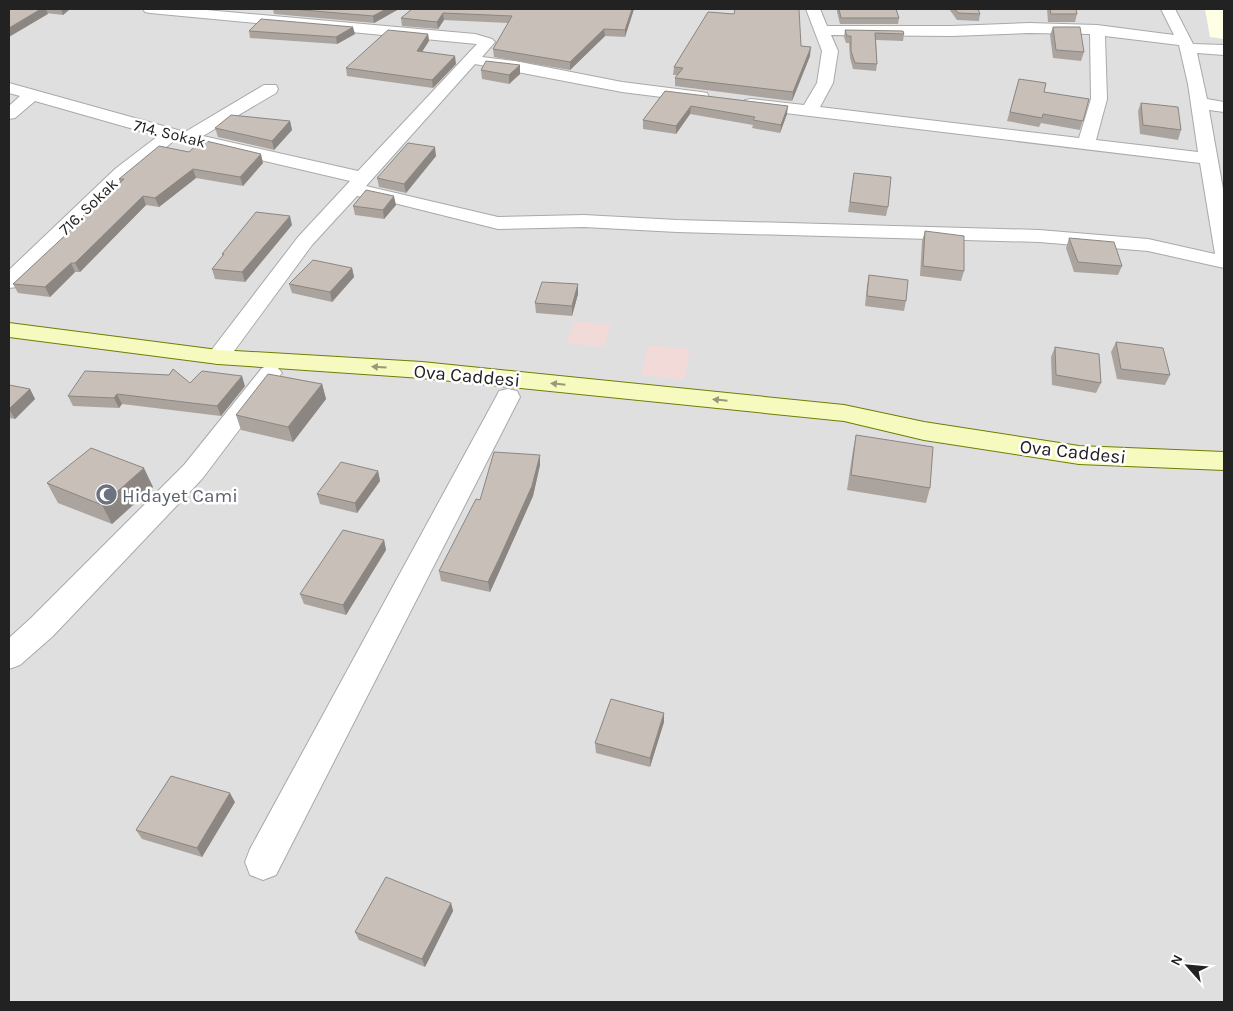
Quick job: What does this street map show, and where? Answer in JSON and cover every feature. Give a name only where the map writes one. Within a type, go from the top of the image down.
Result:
[{"type":"street","points":[[150,9],[465,38],[487,42],[305,242],[218,357]]},
{"type":"street","points":[[809,111],[824,84],[830,51],[813,9]]},
{"type":"street","points":[[1168,9],[1186,44],[1199,103],[1224,252]]},
{"type":"street","points":[[822,30],[952,31],[1029,28],[1097,30],[1224,50]]},
{"type":"street","points":[[1086,144],[1099,99],[1097,30]]},
{"type":"street","points":[[470,61],[515,66],[622,87],[717,100]]},
{"type":"street","name":"714. Sokak","points":[[9,88],[358,184],[386,195],[498,223],[584,220],[677,226],[1039,236],[1148,245],[1224,262]]},
{"type":"street","name":"716. Sokak","points":[[9,282],[122,173],[180,136],[270,88]]},
{"type":"street","points":[[9,114],[32,95]]},
{"type":"street","points":[[736,102],[1209,159]]},
{"type":"street","points":[[1199,103],[1224,107]]},
{"type":"street","name":"Ova Caddesi","points":[[9,330],[218,357],[422,370],[844,413],[924,431],[1079,455],[1224,461]]},
{"type":"street","name":"Ova Caddesi","points":[[9,346],[270,373],[316,380],[839,427],[924,431]]},
{"type":"street","points":[[9,656],[42,628],[193,472],[270,373]]},
{"type":"street","points":[[263,862],[508,397]]},
{"type":"shaded area","points":[[9,9],[1224,9],[1224,1002],[9,1002]]},
{"type":"shaded area","points":[[1205,9],[1224,9],[1224,39],[1210,37]]},
{"type":"shaded area","points":[[575,321],[611,325],[604,347],[566,343]]},
{"type":"shaded area","points":[[648,345],[690,349],[684,380],[641,375]]},
{"type":"building","points":[[9,9],[41,9],[9,28]]},
{"type":"building","points":[[291,9],[386,9],[373,16]]},
{"type":"building","points":[[412,9],[632,9],[625,30],[604,29],[570,62],[493,49],[512,16],[443,13],[437,22],[401,18]]},
{"type":"building","points":[[735,9],[799,9],[801,46],[811,47],[793,92],[675,78],[683,68],[674,67],[708,12],[734,14]]},
{"type":"building","points":[[839,9],[896,9],[899,18],[841,18]]},
{"type":"building","points":[[955,9],[978,9],[980,14],[958,13]]},
{"type":"building","points":[[1050,9],[1076,9],[1077,14],[1051,14]]},
{"type":"building","points":[[261,19],[353,27],[336,37],[249,31]]},
{"type":"building","points":[[1053,27],[1080,27],[1084,52],[1056,50]]},
{"type":"building","points":[[388,30],[428,34],[417,51],[455,56],[432,80],[346,68]]},
{"type":"building","points":[[845,30],[903,31],[904,34],[875,33],[877,64],[855,63],[851,51],[851,36],[847,36]]},
{"type":"building","points":[[486,61],[520,65],[509,75],[481,70]]},
{"type":"building","points":[[1019,79],[1046,83],[1044,92],[1089,99],[1083,121],[1043,114],[1042,118],[1010,112]]},
{"type":"building","points":[[665,91],[788,106],[781,125],[753,120],[755,117],[691,106],[676,126],[643,120]]},
{"type":"building","points":[[1141,103],[1178,107],[1181,130],[1143,125]]},
{"type":"building","points":[[231,115],[290,121],[272,141],[215,128]]},
{"type":"building","points":[[202,140],[261,154],[240,177],[193,169],[155,198],[143,196],[75,263],[71,263],[45,287],[13,284],[124,179],[119,179],[159,146],[189,152]]},
{"type":"building","points":[[408,143],[435,147],[404,184],[377,178]]},
{"type":"building","points":[[854,173],[891,177],[888,207],[850,202]]},
{"type":"building","points":[[366,190],[394,196],[383,210],[353,206]]},
{"type":"building","points":[[256,212],[290,216],[242,272],[212,269],[224,254],[222,254]]},
{"type":"building","points":[[925,231],[964,236],[964,271],[923,266]]},
{"type":"building","points":[[1069,238],[1114,242],[1122,266],[1078,262]]},
{"type":"building","points":[[313,260],[352,268],[330,292],[289,284]]},
{"type":"building","points":[[869,275],[908,280],[906,301],[867,296]]},
{"type":"building","points":[[542,282],[578,284],[572,306],[535,303]]},
{"type":"building","points":[[1116,342],[1163,348],[1170,375],[1121,369]]},
{"type":"building","points":[[1055,347],[1099,354],[1101,383],[1056,375]]},
{"type":"building","points":[[173,369],[190,383],[202,371],[242,376],[217,406],[117,394],[114,398],[68,396],[85,371],[169,375]]},
{"type":"building","points":[[268,374],[322,384],[288,427],[236,415]]},
{"type":"building","points":[[9,385],[30,389],[9,409]]},
{"type":"building","points":[[856,435],[933,447],[930,488],[851,475]]},
{"type":"building","points":[[91,448],[144,468],[102,505],[47,483]]},
{"type":"building","points":[[494,452],[540,455],[532,486],[499,559],[488,582],[439,571],[476,499],[480,500]]},
{"type":"building","points":[[341,462],[378,471],[355,503],[317,494]]},
{"type":"building","points":[[343,530],[384,540],[343,605],[300,594]]},
{"type":"building","points":[[611,699],[664,713],[650,758],[595,743]]},
{"type":"building","points":[[171,776],[230,793],[197,848],[136,830]]},
{"type":"building","points":[[386,877],[451,903],[422,959],[355,932]]},
{"type":"place","name":"Hidayet Cami","points":[[106,495]]}]
